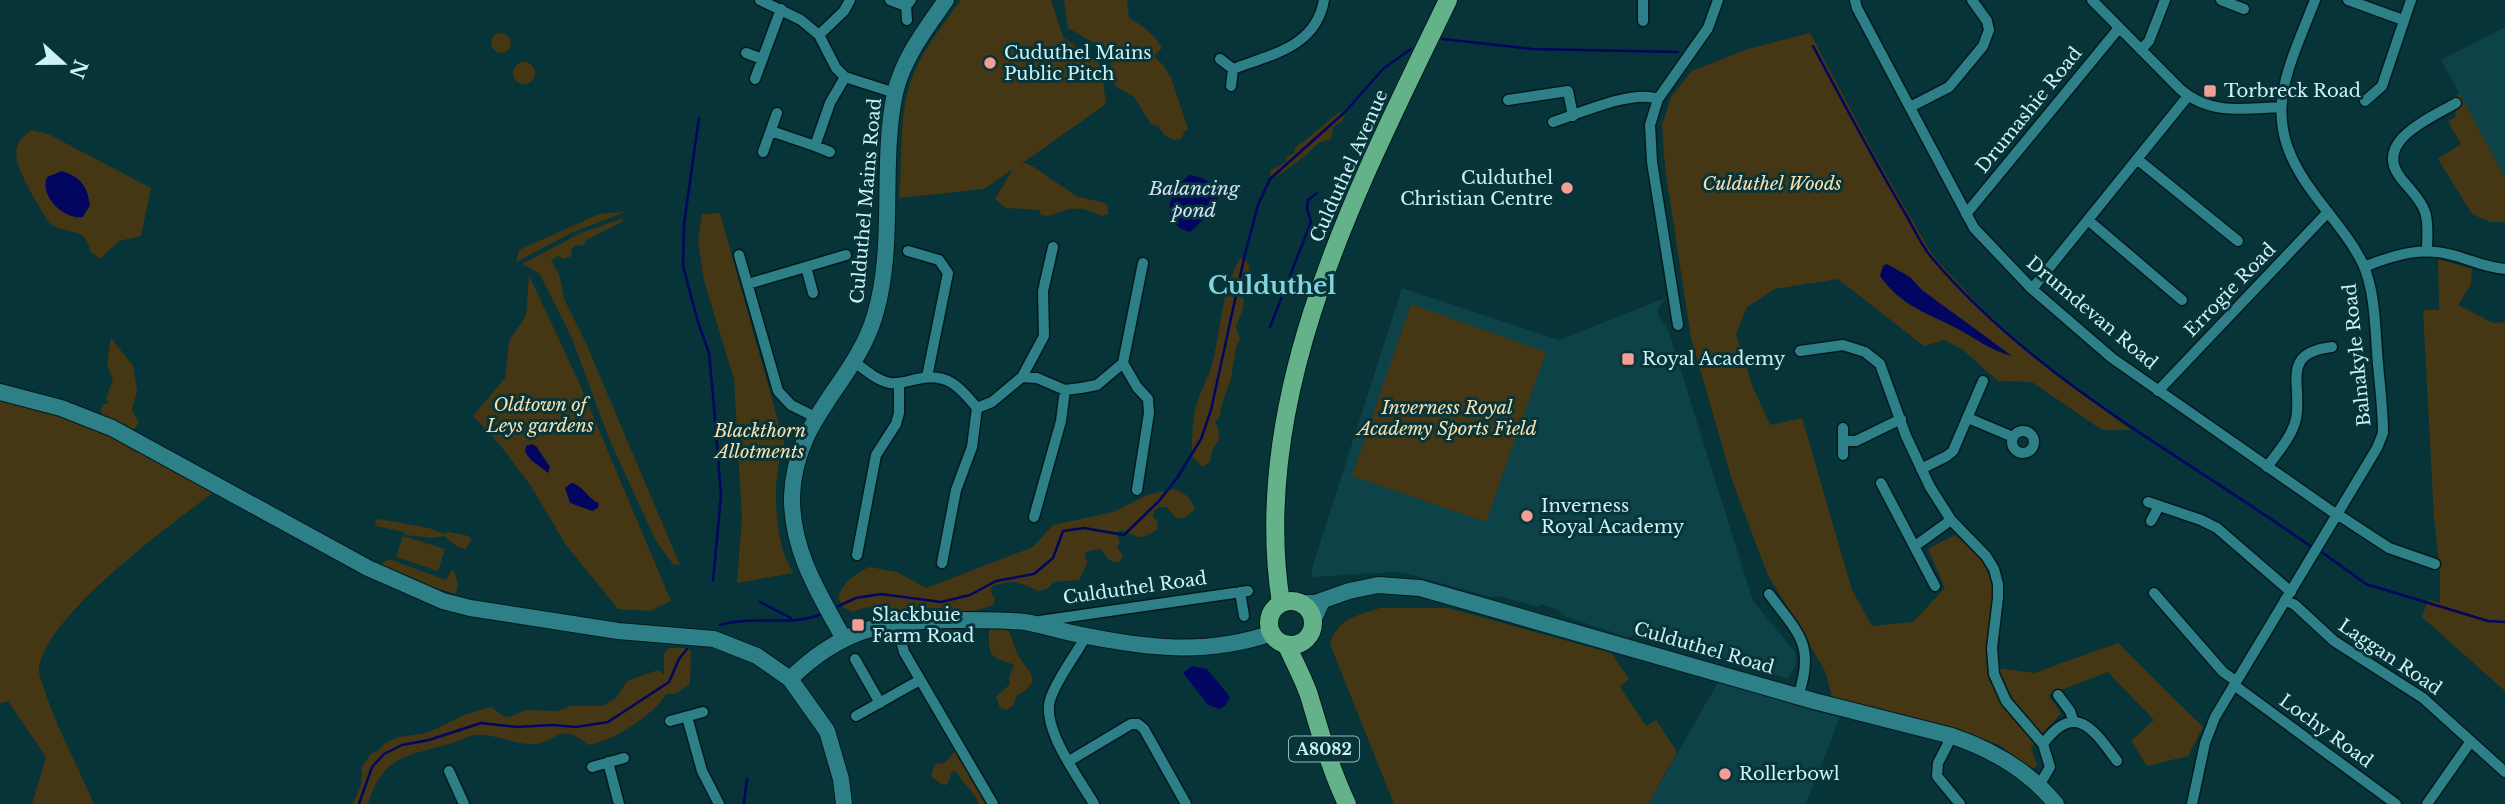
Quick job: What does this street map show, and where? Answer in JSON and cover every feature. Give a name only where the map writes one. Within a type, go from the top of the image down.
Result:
[{"type":"main road","name":"Culduthel Mains Road","points":[[844,639],[805,566],[797,542],[792,497],[798,459],[815,417],[853,361],[875,315],[881,289],[888,157],[895,93],[914,45],[946,0]]},
{"type":"main road","name":"Culduthel Avenue","points":[[1281,603],[1275,559],[1278,483],[1293,378],[1302,343],[1322,283],[1360,191],[1448,0]]},
{"type":"main road","points":[[0,392],[61,408],[112,428],[368,568],[443,601],[470,608],[618,631],[714,639],[757,656],[790,679],[827,731],[841,779],[844,804]]},
{"type":"main road","name":"Culduthel Road","points":[[1302,603],[1322,601],[1349,591],[1378,585],[1420,588],[1798,696],[1952,736],[1999,756],[2039,784],[2056,804]]},
{"type":"main road","points":[[1306,639],[1298,643],[1279,639],[1269,626],[1270,615],[1281,603],[1292,600],[1309,609],[1313,621]]},
{"type":"main road","points":[[1313,621],[1322,601]]},
{"type":"main road","name":"Culduthel Road","points":[[790,679],[811,660],[844,639],[896,622],[954,620],[1027,623],[1142,646],[1184,649],[1279,639]]},
{"type":"main road","name":"A8082","points":[[1313,621],[1306,639],[1308,692],[1331,770],[1347,804]]},
{"type":"main road","name":"A8082","points":[[1279,639],[1308,692]]},
{"type":"street","points":[[760,0],[800,20],[819,35],[836,68],[845,77],[895,93]]},
{"type":"street","points":[[819,35],[844,11],[850,0]]},
{"type":"street","points":[[890,0],[908,3],[908,20]]},
{"type":"street","points":[[1233,69],[1297,44],[1317,23],[1324,0]]},
{"type":"street","points":[[1643,0],[1643,21]]},
{"type":"street","points":[[1678,325],[1652,162],[1650,125],[1658,99],[1707,28],[1718,0]]},
{"type":"street","name":"Drumdevan Road","points":[[1855,0],[1974,228],[2032,289],[2112,358],[2337,515]]},
{"type":"street","points":[[1910,107],[1949,87],[1983,46],[1989,30],[1987,21],[1972,0]]},
{"type":"street","points":[[2092,0],[2188,96],[2206,106],[2218,108],[2280,107]]},
{"type":"street","points":[[2141,50],[2149,41],[2165,0]]},
{"type":"street","points":[[2221,0],[2236,10]]},
{"type":"street","name":"Balnakyle Road","points":[[2192,804],[2205,743],[2216,717],[2377,448],[2383,433],[2372,300],[2364,267],[2348,238],[2300,175],[2290,156],[2282,127],[2280,107],[2287,73],[2315,0]]},
{"type":"street","points":[[2348,0],[2403,20]]},
{"type":"street","points":[[2365,101],[2382,86],[2411,0]]},
{"type":"street","points":[[755,79],[781,9]]},
{"type":"street","name":"Drumashie Road","points":[[1966,214],[2119,28]]},
{"type":"street","points":[[746,53],[762,59]]},
{"type":"street","points":[[1220,59],[1233,69]]},
{"type":"street","points":[[1231,86],[1233,69]]},
{"type":"street","points":[[815,146],[830,103],[845,77]]},
{"type":"street","points":[[1508,100],[1568,91],[1573,116]]},
{"type":"street","points":[[1553,122],[1633,97],[1647,96],[1658,99]]},
{"type":"street","points":[[2032,289],[2188,96]]},
{"type":"street","points":[[2427,250],[2425,211],[2395,169],[2392,155],[2404,135],[2452,109]]},
{"type":"street","points":[[763,152],[777,113]]},
{"type":"street","points":[[771,131],[830,152]]},
{"type":"street","points":[[2137,159],[2238,241]]},
{"type":"street","name":"Errogie Road","points":[[2158,391],[2328,212]]},
{"type":"street","points":[[2088,220],[2176,288],[2182,300]]},
{"type":"street","points":[[977,408],[992,402],[1022,377],[1044,336],[1043,291],[1053,247]]},
{"type":"street","points":[[2364,267],[2400,253],[2427,250],[2491,268],[2505,269]]},
{"type":"street","points":[[908,251],[939,260],[948,273],[927,377]]},
{"type":"street","points":[[739,255],[778,391],[791,405],[815,417]]},
{"type":"street","points":[[748,284],[846,255]]},
{"type":"street","points":[[1022,377],[1037,378],[1065,390],[1097,384],[1123,363],[1143,263]]},
{"type":"street","points":[[806,267],[813,293]]},
{"type":"street","points":[[1800,351],[1843,345],[1874,358],[1884,371],[1921,469],[1951,520],[1986,556],[1994,569],[1998,584],[1992,648],[1994,674],[2006,701],[2043,744],[2050,767],[2039,784]]},
{"type":"street","points":[[2267,467],[2290,434],[2295,421],[2295,376],[2298,365],[2310,352],[2332,347]]},
{"type":"street","points":[[853,361],[879,380],[899,383],[927,377],[943,379],[959,386],[977,408],[972,447],[956,490],[942,563]]},
{"type":"street","points":[[1123,363],[1137,387],[1148,399],[1149,413],[1137,490]]},
{"type":"street","points":[[1921,469],[1953,451],[1983,381]]},
{"type":"street","points":[[857,555],[876,455],[896,424],[899,413],[899,383]]},
{"type":"street","points":[[1034,517],[1061,421],[1065,390]]},
{"type":"street","points":[[1968,418],[2013,437]]},
{"type":"street","points":[[1843,441],[1856,441],[1901,419]]},
{"type":"street","points":[[1843,428],[1843,455]]},
{"type":"street","points":[[1881,483],[1935,586]]},
{"type":"street","name":"Laggan Road","points":[[2151,521],[2154,504],[2217,528],[2333,641],[2413,691],[2505,772]]},
{"type":"street","points":[[2337,515],[2389,548],[2431,559]]},
{"type":"street","points":[[1915,546],[1951,520]]},
{"type":"street","name":"Culduthel Road","points":[[1027,623],[1244,592],[1244,616]]},
{"type":"street","points":[[1769,594],[1802,641],[1806,653],[1805,671],[1798,696]]},
{"type":"street","name":"Lochy Road","points":[[2155,600],[2235,683],[2396,804]]},
{"type":"street","points":[[896,622],[904,653],[993,804]]},
{"type":"street","points":[[1086,636],[1050,698],[1047,715],[1055,737],[1094,804]]},
{"type":"street","points":[[855,659],[880,703]]},
{"type":"street","points":[[856,716],[920,680]]},
{"type":"street","points":[[2058,695],[2073,720]]},
{"type":"street","points":[[670,722],[703,712]]},
{"type":"street","points":[[687,717],[714,802]]},
{"type":"street","points":[[2043,744],[2066,722],[2073,720],[2093,729],[2117,761]]},
{"type":"street","points":[[1069,761],[1131,724],[1138,724],[1144,729],[1186,804]]},
{"type":"street","points":[[1952,736],[1938,763],[1937,776],[1960,804]]},
{"type":"street","points":[[2427,804],[2471,741]]},
{"type":"street","points":[[592,767],[624,758]]},
{"type":"street","points":[[608,762],[620,804]]},
{"type":"street","points":[[449,771],[464,804]]},
{"type":"shaded area","points":[[2505,27],[2505,178],[2441,60]]},
{"type":"shaded area","name":"Inverness Royal Academy","points":[[1402,288],[1559,340],[1668,297],[1657,309],[1661,322],[1667,326],[1753,601],[1795,652],[1796,664],[1788,679],[1640,634],[1627,637],[1561,615],[1559,610],[1541,604],[1538,607],[1498,596],[1490,597],[1416,576],[1396,572],[1311,577]]},
{"type":"shaded area","points":[[1720,679],[1840,717],[1806,804],[1648,804]]},
{"type":"green space","points":[[961,0],[1051,0],[1063,37],[1101,65],[1106,104],[1021,164],[1032,166],[1078,197],[1102,202],[1108,206],[1108,214],[1102,216],[1074,209],[1045,216],[1041,215],[1039,210],[1006,208],[995,199],[1013,169],[984,189],[899,198],[903,122],[912,78],[928,47]]},
{"type":"green space","points":[[1064,0],[1127,0],[1129,18],[1148,31],[1162,48],[1154,56],[1171,78],[1188,129],[1181,139],[1171,139],[1158,126],[1151,124],[1134,97],[1115,86],[1109,55],[1068,28]]},
{"type":"green space","points":[[501,33],[508,36],[511,43],[508,50],[501,53],[494,50],[491,43],[494,36]]},
{"type":"green space","name":"Culduthel Woods","points":[[1810,33],[1878,161],[1933,256],[1984,311],[2042,363],[2131,430],[2102,430],[2032,382],[1998,381],[1962,349],[1944,340],[1924,346],[1838,279],[1775,289],[1747,307],[1736,334],[1752,385],[1770,425],[1802,418],[1852,590],[1872,626],[1913,622],[1945,588],[1928,549],[1955,535],[1982,558],[1994,589],[1989,667],[2034,673],[2118,643],[2203,727],[2188,756],[2147,766],[2131,741],[2154,720],[2108,672],[2048,695],[2061,713],[2031,747],[2037,765],[2032,769],[1999,745],[1946,726],[1833,700],[1825,671],[1767,573],[1733,483],[1691,338],[1665,167],[1662,125],[1671,97],[1692,71],[1748,49]]},
{"type":"green space","points":[[524,62],[532,65],[535,73],[532,81],[524,84],[516,81],[513,73],[516,65]]},
{"type":"green space","points":[[2460,94],[2505,178],[2505,222],[2490,222],[2472,214],[2438,159],[2461,144],[2448,121],[2456,117],[2455,112],[2459,107],[2454,97]]},
{"type":"green space","points":[[1339,112],[1345,115],[1341,122],[1333,127],[1331,139],[1318,143],[1276,177],[1270,175],[1271,170],[1286,162],[1286,157],[1295,153],[1294,149],[1299,144]]},
{"type":"green space","points":[[31,130],[48,134],[151,188],[141,236],[119,241],[100,259],[90,251],[88,243],[80,234],[49,223],[27,186],[16,155],[19,142]]},
{"type":"green space","points":[[625,212],[571,233],[516,262],[519,250],[599,214]]},
{"type":"green space","name":"Blackthorn Allotments","points":[[720,213],[785,446],[776,482],[776,510],[782,547],[793,573],[737,583],[742,518],[734,379],[704,281],[698,241],[702,214]]},
{"type":"green space","points":[[623,218],[622,222],[586,240],[583,246],[576,245],[571,249],[572,256],[564,259],[558,256],[551,260],[559,274],[564,299],[585,341],[680,565],[673,564],[656,541],[610,441],[571,336],[539,273],[522,264],[581,233]]},
{"type":"green space","points":[[1240,258],[1248,263],[1252,281],[1243,291],[1243,308],[1236,326],[1240,339],[1220,416],[1215,422],[1219,440],[1212,450],[1210,462],[1202,467],[1192,456],[1195,411],[1213,362],[1226,294]]},
{"type":"green space","points":[[2438,259],[2472,269],[2471,284],[2458,305],[2493,323],[2505,322],[2505,691],[2422,617],[2428,600],[2440,603],[2423,310],[2439,310]]},
{"type":"green space","name":"Oldtown of Leys gardens","points":[[529,275],[580,385],[671,601],[650,611],[618,609],[566,545],[531,486],[500,445],[473,416],[505,378],[509,341],[526,316]]},
{"type":"green space","name":"Inverness Royal Academy Sports Field","points":[[1411,304],[1546,352],[1486,522],[1352,476]]},
{"type":"green space","points":[[111,338],[133,366],[137,391],[132,410],[139,422],[133,431],[102,417],[101,409],[104,404],[109,404],[106,399],[113,379],[107,364]]},
{"type":"green space","points":[[0,399],[84,425],[215,491],[141,548],[84,599],[61,625],[45,649],[39,671],[41,679],[56,720],[94,804],[32,804],[46,757],[8,701],[0,703]]},
{"type":"green space","points":[[1174,489],[1187,496],[1195,509],[1184,518],[1179,518],[1167,507],[1159,507],[1154,511],[1153,517],[1158,522],[1157,530],[1141,537],[1121,530],[1116,532],[1120,542],[1117,547],[1123,556],[1120,562],[1111,561],[1101,549],[1085,552],[1087,563],[1079,580],[1054,582],[1047,589],[1038,591],[1016,582],[992,586],[991,593],[995,599],[993,605],[949,614],[923,614],[879,607],[853,612],[844,608],[838,598],[850,580],[869,567],[897,572],[926,588],[1033,547],[1053,525],[1113,512],[1147,495]]},
{"type":"green space","points":[[378,519],[429,528],[444,534],[448,532],[469,536],[471,540],[466,549],[445,536],[432,538],[406,535],[404,532],[376,526],[375,521]]},
{"type":"green space","points":[[403,536],[445,549],[438,571],[396,557]]},
{"type":"green space","points":[[389,559],[446,580],[454,570],[458,585],[456,594],[417,579],[413,580],[380,565]]},
{"type":"green space","points":[[1380,608],[1448,608],[1611,653],[1629,679],[1620,687],[1646,726],[1656,720],[1677,752],[1648,804],[1394,804],[1330,644],[1333,635],[1343,623]]},
{"type":"green space","points":[[994,625],[1006,627],[1033,682],[1017,695],[1013,706],[1006,710],[1000,708],[996,697],[1010,684],[1009,677],[1014,665],[996,658],[990,651],[989,630]]},
{"type":"green space","points":[[669,648],[687,648],[691,651],[690,684],[675,694],[666,694],[652,711],[620,733],[588,745],[570,734],[529,744],[488,735],[472,736],[398,760],[381,776],[368,804],[352,804],[360,787],[361,768],[371,754],[386,742],[427,733],[464,715],[491,707],[509,717],[526,710],[558,711],[570,706],[603,706],[616,698],[627,681],[658,670],[664,675],[664,653]]},
{"type":"green space","points":[[956,750],[991,804],[979,804],[956,771],[952,772],[947,785],[931,776],[935,764],[945,763]]},
{"type":"water","points":[[62,171],[78,179],[87,192],[90,205],[83,217],[68,215],[50,199],[45,184],[47,177]]},
{"type":"water","name":"Balancing pond","points":[[1190,175],[1220,188],[1214,207],[1190,232],[1173,222],[1170,206],[1176,189]]},
{"type":"water","points":[[1887,264],[1910,277],[1922,290],[2012,356],[1991,348],[1906,302],[1880,276],[1883,266]]},
{"type":"water","points":[[532,444],[550,467],[548,473],[525,452],[526,446]]},
{"type":"water","points":[[571,483],[579,486],[599,503],[598,508],[592,511],[570,503],[565,488]]},
{"type":"water","points":[[1192,666],[1207,669],[1230,697],[1226,705],[1220,709],[1208,705],[1183,673]]},
{"type":"waterway","points":[[1442,39],[1533,49],[1678,52]]},
{"type":"waterway","points":[[1813,46],[1924,247],[1973,302],[2063,379],[2310,546]]},
{"type":"waterway","points":[[834,608],[856,598],[881,594],[941,602],[970,595],[996,581],[1034,574],[1053,558],[1063,531],[1084,528],[1124,535],[1159,501],[1201,439],[1211,410],[1258,205],[1270,179],[1345,112],[1384,68],[1411,49]]},
{"type":"waterway","points":[[699,118],[684,224],[683,266],[709,353],[721,495],[713,581]]},
{"type":"waterway","points":[[1270,327],[1311,222],[1308,200],[1317,193]]},
{"type":"waterway","points":[[2323,553],[2366,584],[2488,621],[2505,622]]},
{"type":"waterway","points":[[760,602],[791,618]]},
{"type":"waterway","points":[[720,625],[746,621],[798,620],[822,614]]},
{"type":"waterway","points":[[359,804],[372,767],[384,754],[402,745],[429,740],[481,723],[517,727],[576,727],[608,722],[669,682],[679,659],[687,649]]},
{"type":"waterway","points":[[744,803],[747,779]]},
{"type":"place","name":"Cuduthel Mains Public Pitch","points":[[990,63]]},
{"type":"place","name":"Torbreck Road","points":[[2210,91]]},
{"type":"place","name":"Culduthel Christian Centre","points":[[1567,188]]},
{"type":"place","name":"Royal Academy","points":[[1628,359]]},
{"type":"place","name":"Inverness Royal Academy","points":[[1527,516]]},
{"type":"place","name":"Slackbuie Farm Road","points":[[858,625]]},
{"type":"place","name":"Rollerbowl","points":[[1725,774]]},
{"type":"district","name":"Culduthel","points":[[1272,285]]}]
